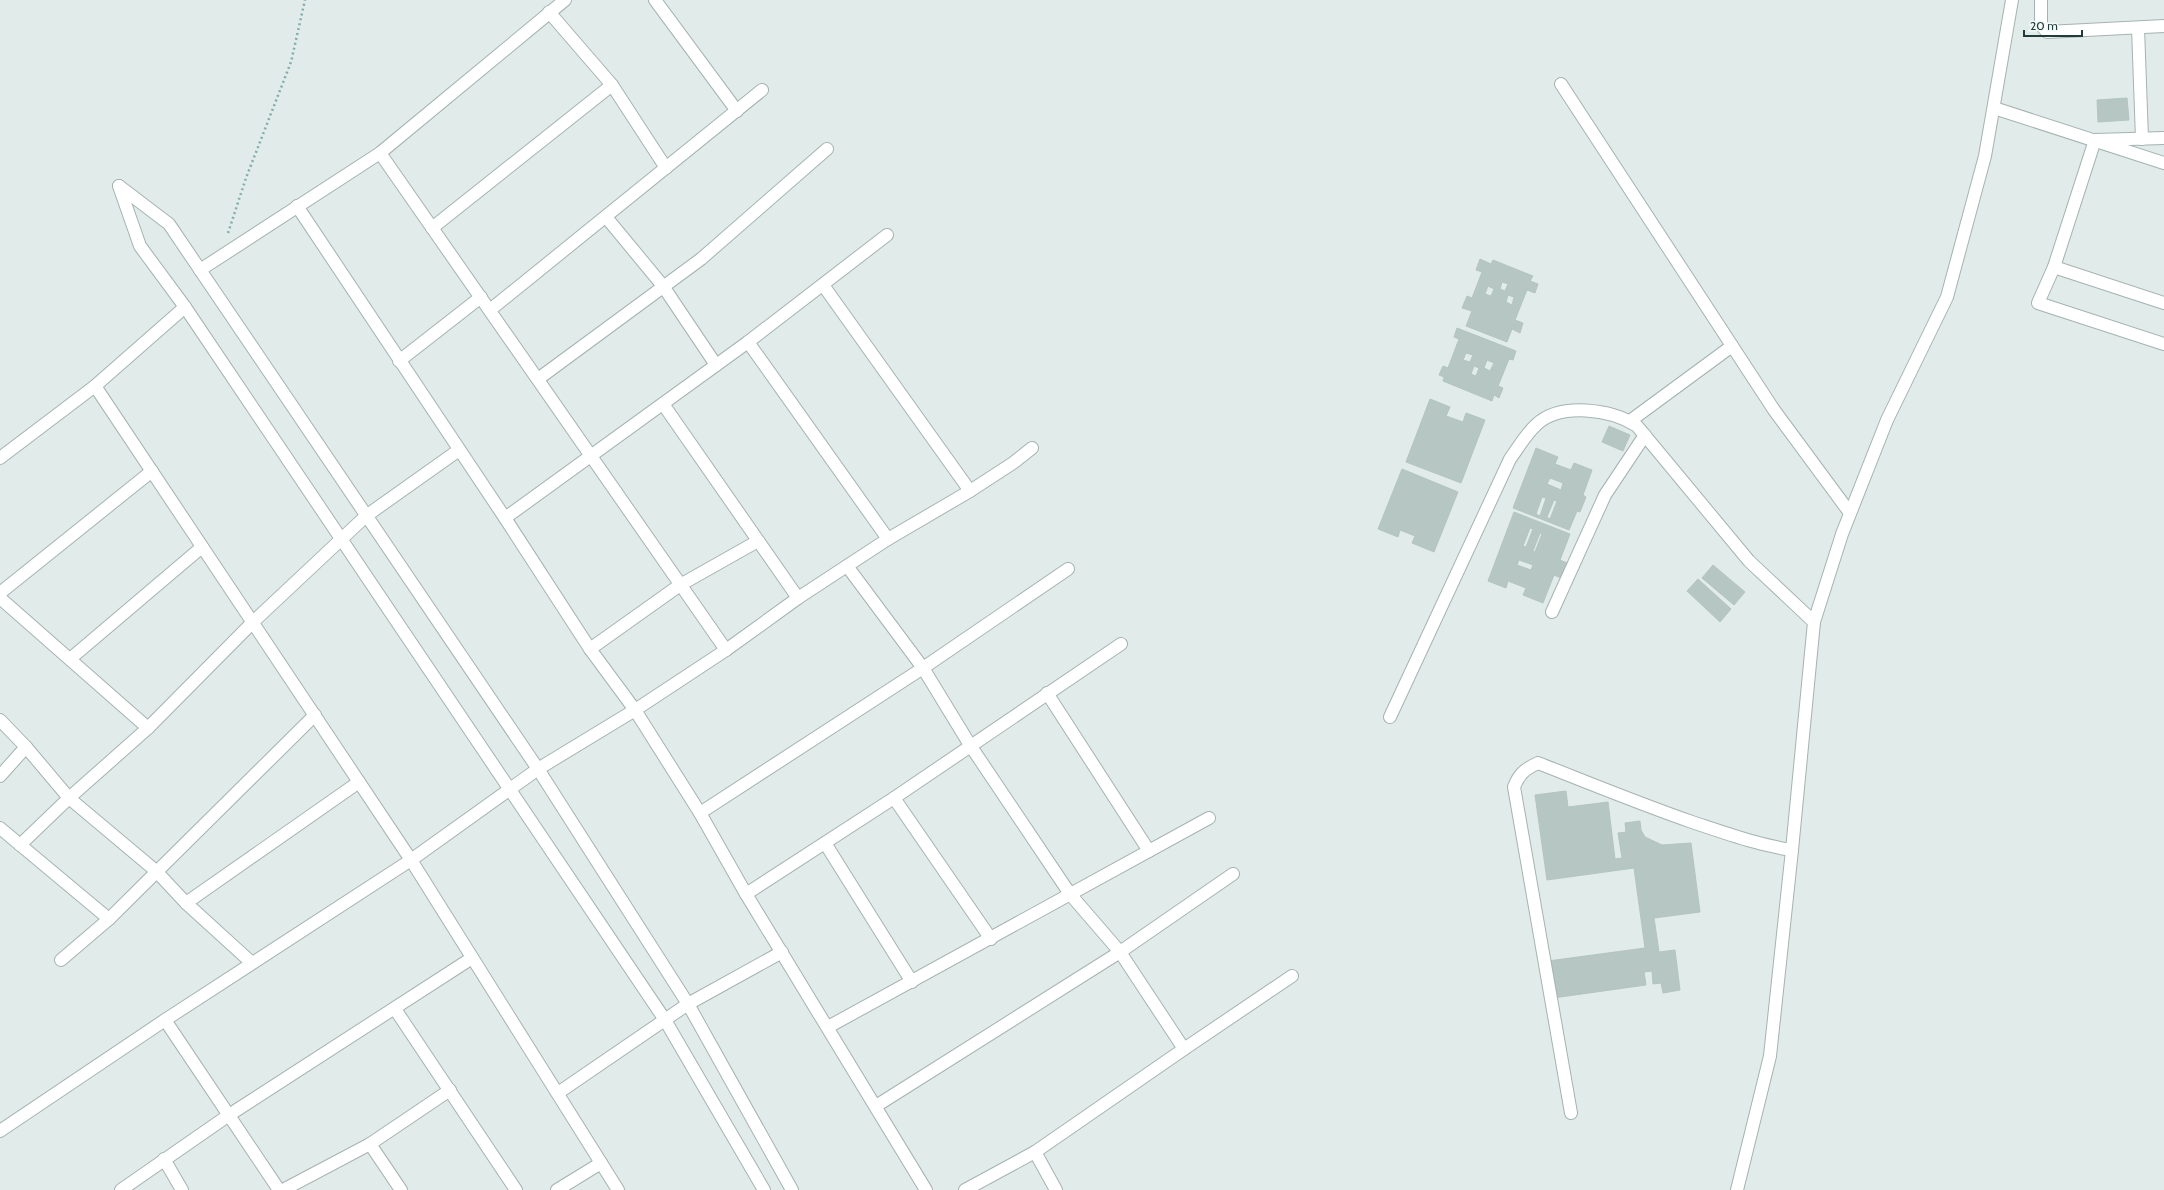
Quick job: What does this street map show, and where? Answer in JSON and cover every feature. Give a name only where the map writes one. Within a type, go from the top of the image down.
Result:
[{"type":"street","points":[[200,270],[380,153],[565,0]]},
{"type":"street","points":[[655,0],[737,111]]},
{"type":"street","points":[[1738,1190],[1770,1056],[1814,622],[1850,513],[1888,420],[1947,297],[1985,156],[2012,0]]},
{"type":"street","points":[[2041,0],[2041,26],[2047,32],[2164,26]]},
{"type":"street","points":[[549,12],[612,85],[666,168]]},
{"type":"street","points":[[2138,28],[2142,138]]},
{"type":"street","points":[[1561,84],[1774,410],[1850,513]]},
{"type":"street","points":[[432,228],[612,85]]},
{"type":"street","points":[[490,310],[762,90]]},
{"type":"street","points":[[1994,108],[2164,163]]},
{"type":"street","points":[[2095,140],[2164,138]]},
{"type":"street","points":[[2095,140],[2054,267],[2038,303],[2164,344]]},
{"type":"street","points":[[538,379],[700,259],[826,149]]},
{"type":"street","points":[[380,153],[726,650]]},
{"type":"street","points":[[764,1190],[666,1020],[340,539],[185,307],[140,246],[119,186],[169,224],[538,769],[688,1004],[792,1190]]},
{"type":"street","points":[[297,206],[399,361],[506,518],[590,650],[635,710],[700,812],[746,894],[926,1190]]},
{"type":"street","points":[[606,216],[663,286],[716,365]]},
{"type":"street","points":[[506,518],[748,342],[887,235]]},
{"type":"street","points":[[2054,267],[2164,303]]},
{"type":"street","points":[[823,285],[970,491]]},
{"type":"street","points":[[399,361],[481,297]]},
{"type":"street","points":[[0,458],[95,386],[185,307]]},
{"type":"street","points":[[748,342],[888,539]]},
{"type":"street","points":[[1630,421],[1732,346]]},
{"type":"street","points":[[95,386],[411,860],[618,1190]]},
{"type":"street","points":[[663,404],[798,598]]},
{"type":"street","points":[[1390,717],[1510,459],[1536,425],[1551,415],[1574,411],[1596,411],[1630,421],[1646,435],[1749,561],[1814,622]]},
{"type":"street","points":[[1552,612],[1605,496],[1646,435]]},
{"type":"street","points":[[0,1131],[165,1020],[411,860],[538,769],[635,710],[726,650],[798,598],[888,539],[970,491],[1013,463],[1032,448]]},
{"type":"street","points":[[20,845],[69,798],[148,728],[252,622],[340,539],[366,516],[459,450]]},
{"type":"street","points":[[0,593],[152,471]]},
{"type":"street","points":[[590,650],[680,585],[758,541]]},
{"type":"street","points":[[70,660],[202,547]]},
{"type":"street","points":[[847,566],[923,668],[970,744],[1070,894],[1120,952],[1184,1049]]},
{"type":"street","points":[[700,812],[923,668],[1068,569]]},
{"type":"street","points":[[0,598],[148,728]]},
{"type":"street","points":[[746,894],[894,798],[970,744],[1121,644]]},
{"type":"street","points":[[1047,693],[1149,851]]},
{"type":"street","points":[[61,960],[109,919],[315,715]]},
{"type":"street","points":[[0,720],[26,747],[69,798],[156,871],[186,903],[252,963]]},
{"type":"street","points":[[0,776],[26,747]]},
{"type":"street","points":[[1571,1113],[1514,787],[1519,776],[1526,768],[1538,763],[1643,805],[1707,827],[1766,846],[1792,850]]},
{"type":"street","points":[[186,903],[359,782]]},
{"type":"street","points":[[894,798],[991,939]]},
{"type":"street","points":[[828,1027],[991,939],[1209,818]]},
{"type":"street","points":[[0,828],[109,919]]},
{"type":"street","points":[[825,843],[912,982]]},
{"type":"street","points":[[876,1106],[1120,952],[1233,874]]},
{"type":"street","points":[[558,1093],[688,1004],[782,952]]},
{"type":"street","points":[[121,1190],[164,1159],[229,1116],[472,958]]},
{"type":"street","points":[[965,1190],[1035,1152],[1292,976]]},
{"type":"street","points":[[395,1009],[516,1190]]},
{"type":"street","points":[[165,1020],[279,1190]]},
{"type":"street","points":[[283,1190],[370,1144],[450,1090]]},
{"type":"street","points":[[370,1144],[401,1190]]},
{"type":"street","points":[[1035,1152],[1056,1190]]},
{"type":"street","points":[[164,1159],[182,1190]]},
{"type":"street","points":[[558,1190],[601,1163]]},
{"type":"path","points":[[221,257],[246,178],[291,62],[305,0]]},
{"type":"building","points":[[2127,98],[2129,120],[2098,122],[2097,100]]},
{"type":"building","points":[[1480,259],[1491,264],[1493,260],[1533,276],[1530,281],[1538,284],[1535,293],[1527,290],[1515,320],[1523,323],[1520,333],[1512,329],[1507,342],[1466,326],[1472,311],[1462,308],[1467,296],[1472,298],[1482,272],[1476,270]],"holes":[[[1502,282],[1508,284],[1505,291],[1500,289]],[[1488,286],[1494,289],[1491,296],[1485,294]],[[1508,295],[1514,297],[1512,305],[1506,302]]]},
{"type":"building","points":[[1457,328],[1516,351],[1513,360],[1509,359],[1498,386],[1503,388],[1499,398],[1494,395],[1492,401],[1443,381],[1444,377],[1439,375],[1443,366],[1448,368],[1459,339],[1454,337]],"holes":[[[1466,353],[1473,355],[1470,362],[1463,360]],[[1487,360],[1494,363],[1490,371],[1484,368]],[[1474,366],[1479,368],[1476,376],[1471,374]]]},
{"type":"building","points":[[1430,399],[1450,407],[1446,416],[1463,422],[1466,413],[1485,420],[1461,483],[1406,462]]},
{"type":"building","points":[[1609,426],[1630,435],[1623,451],[1602,442]]},
{"type":"building","points":[[1536,448],[1558,457],[1555,464],[1571,470],[1574,463],[1592,470],[1583,495],[1586,497],[1580,512],[1577,511],[1569,530],[1513,508]],"holes":[[[1550,478],[1563,483],[1561,490],[1547,484]],[[1542,497],[1546,498],[1540,516],[1536,514]],[[1554,500],[1557,501],[1550,519],[1547,517]]]},
{"type":"building","points":[[1402,469],[1458,492],[1434,552],[1412,543],[1415,536],[1400,530],[1398,537],[1378,529]]},
{"type":"building","points":[[1514,512],[1570,534],[1560,560],[1567,563],[1561,578],[1554,575],[1543,603],[1523,595],[1526,588],[1508,581],[1506,588],[1488,581]],"holes":[[[1530,528],[1533,529],[1526,547],[1523,546]],[[1540,533],[1542,534],[1535,552],[1533,551]],[[1519,560],[1533,565],[1531,570],[1517,565]]]},
{"type":"building","points":[[1713,565],[1745,592],[1734,605],[1702,578]]},
{"type":"building","points":[[1698,579],[1731,609],[1720,622],[1687,591]]},
{"type":"building","points":[[1566,791],[1568,807],[1608,802],[1615,859],[1622,858],[1618,833],[1626,832],[1625,823],[1640,821],[1641,830],[1645,837],[1662,845],[1691,843],[1700,912],[1654,918],[1659,952],[1675,950],[1680,990],[1663,993],[1661,983],[1653,984],[1652,971],[1644,972],[1646,985],[1553,998],[1548,961],[1645,948],[1634,868],[1547,880],[1535,795]]}]
